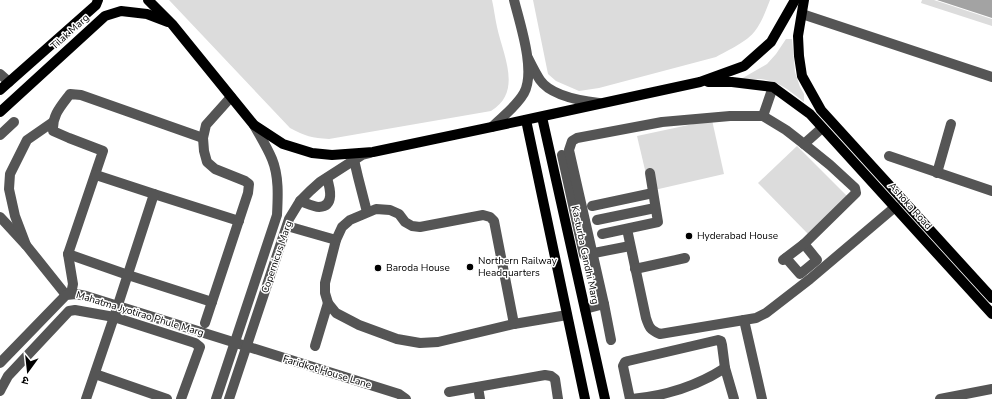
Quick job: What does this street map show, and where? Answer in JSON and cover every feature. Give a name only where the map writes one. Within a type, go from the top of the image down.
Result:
[{"type":"main road","name":"Tilak Marg","points":[[0,90],[96,5],[98,0]]},
{"type":"main road","points":[[148,0],[172,24],[254,125],[283,144],[312,153],[332,155],[374,152],[700,82],[744,66],[771,42],[795,0]]},
{"type":"main road","name":"Ashoka Road","points":[[804,0],[798,36],[798,56],[802,76],[821,110],[992,298]]},
{"type":"main road","name":"Tilak Marg","points":[[0,112],[105,16],[120,11],[147,14],[172,24]]},
{"type":"main road","points":[[700,82],[732,82],[773,87]]},
{"type":"main road","name":"Ashoka Road","points":[[773,87],[810,114],[992,314]]},
{"type":"main road","name":"Kasturba Gandhi Marg","points":[[542,117],[605,399]]},
{"type":"main road","points":[[526,120],[585,399]]},
{"type":"street","points":[[492,127],[516,105],[524,92],[528,79],[527,57],[514,0]]},
{"type":"street","points":[[802,14],[992,77]]},
{"type":"street","points":[[527,57],[541,82],[553,91],[585,102],[602,103]]},
{"type":"street","points":[[0,74],[9,82]]},
{"type":"street","points":[[763,116],[773,87]]},
{"type":"street","points":[[0,217],[69,294],[73,284],[68,254],[103,151],[53,131],[53,122],[57,112],[70,94],[81,95],[204,138]]},
{"type":"street","points":[[205,323],[248,193],[249,184],[215,169],[207,162],[204,151],[206,125],[231,97]]},
{"type":"street","points":[[611,340],[569,150],[572,141],[577,138],[662,122],[730,116],[763,116],[786,130],[804,144],[855,188],[856,193],[802,246],[784,259],[800,274],[817,260],[802,246]]},
{"type":"street","points":[[0,135],[14,122]]},
{"type":"street","points":[[26,245],[15,216],[9,189],[10,174],[27,140],[53,122]]},
{"type":"street","points":[[937,173],[951,124]]},
{"type":"street","name":"Copernicus Marg","points":[[216,399],[277,215],[278,186],[272,159],[254,125]]},
{"type":"street","points":[[804,144],[822,128]]},
{"type":"street","name":"Copernicus Marg","points":[[229,399],[288,222],[300,201],[320,182],[362,155],[374,152]]},
{"type":"street","points":[[562,155],[584,255],[630,246]]},
{"type":"street","points":[[889,156],[992,191]]},
{"type":"street","points":[[354,160],[367,212]]},
{"type":"street","points":[[597,220],[627,229],[658,222],[650,173]]},
{"type":"street","points":[[96,175],[239,221]]},
{"type":"street","points":[[300,201],[318,207],[327,204],[331,195],[331,189],[327,178]]},
{"type":"street","points":[[86,399],[154,194]]},
{"type":"street","points":[[597,220],[655,204]]},
{"type":"street","points":[[597,220],[655,204]]},
{"type":"street","points":[[627,229],[646,318],[649,327],[653,331],[660,334],[756,318],[766,313],[810,279],[895,207]]},
{"type":"street","points":[[514,324],[494,220],[490,217],[483,215],[420,227],[412,226],[399,214],[390,210],[376,209],[350,220],[342,227],[336,240],[325,283],[326,293],[328,303],[336,313],[359,325],[397,339],[420,343],[438,342],[514,324],[567,315]]},
{"type":"street","points":[[277,215],[288,222],[336,240]]},
{"type":"street","points":[[68,254],[212,302]]},
{"type":"street","points":[[635,269],[685,258]]},
{"type":"street","name":"Mahatma Jyotirao Phule Marg","points":[[0,363],[69,294],[86,296],[247,347]]},
{"type":"street","points":[[315,346],[328,303]]},
{"type":"street","points":[[585,309],[604,304]]},
{"type":"street","points":[[0,391],[8,376],[69,311],[76,310],[114,317],[195,342],[200,347],[181,399]]},
{"type":"street","points":[[744,320],[762,399]]},
{"type":"street","points":[[725,368],[690,386],[668,394],[631,399],[623,366],[625,362],[628,361],[718,340],[722,345],[725,368],[734,399]]},
{"type":"street","name":"Faridkot House Lane","points":[[247,347],[399,394],[406,399]]},
{"type":"street","points":[[95,374],[167,399]]},
{"type":"street","points":[[449,392],[463,394],[478,387],[545,375],[551,376],[555,379],[558,399]]},
{"type":"street","points":[[478,387],[480,399]]},
{"type":"street","points":[[940,399],[992,389]]},
{"type":"shaded area","points":[[169,0],[492,0],[506,61],[509,83],[506,94],[501,103],[491,111],[329,139],[309,136],[290,128]]},
{"type":"shaded area","points":[[533,0],[770,0],[760,24],[752,35],[737,46],[716,57],[599,88],[579,91],[556,81],[548,74]]},
{"type":"shaded area","points":[[922,0],[934,0],[992,19],[992,26],[921,3]]},
{"type":"shaded area","points":[[937,0],[992,0],[992,18]]},
{"type":"shaded area","points":[[786,39],[792,39],[795,72],[804,94],[804,102],[772,81],[760,79],[741,79],[767,64]]},
{"type":"shaded area","points":[[712,120],[724,174],[650,191],[637,136]]},
{"type":"shaded area","points":[[797,146],[848,197],[809,235],[758,183]]},
{"type":"place","name":"Hyderabad House","points":[[689,236]]},
{"type":"place","name":"Northern Railway Headquarters","points":[[470,267]]},
{"type":"place","name":"Baroda House","points":[[378,268]]}]
